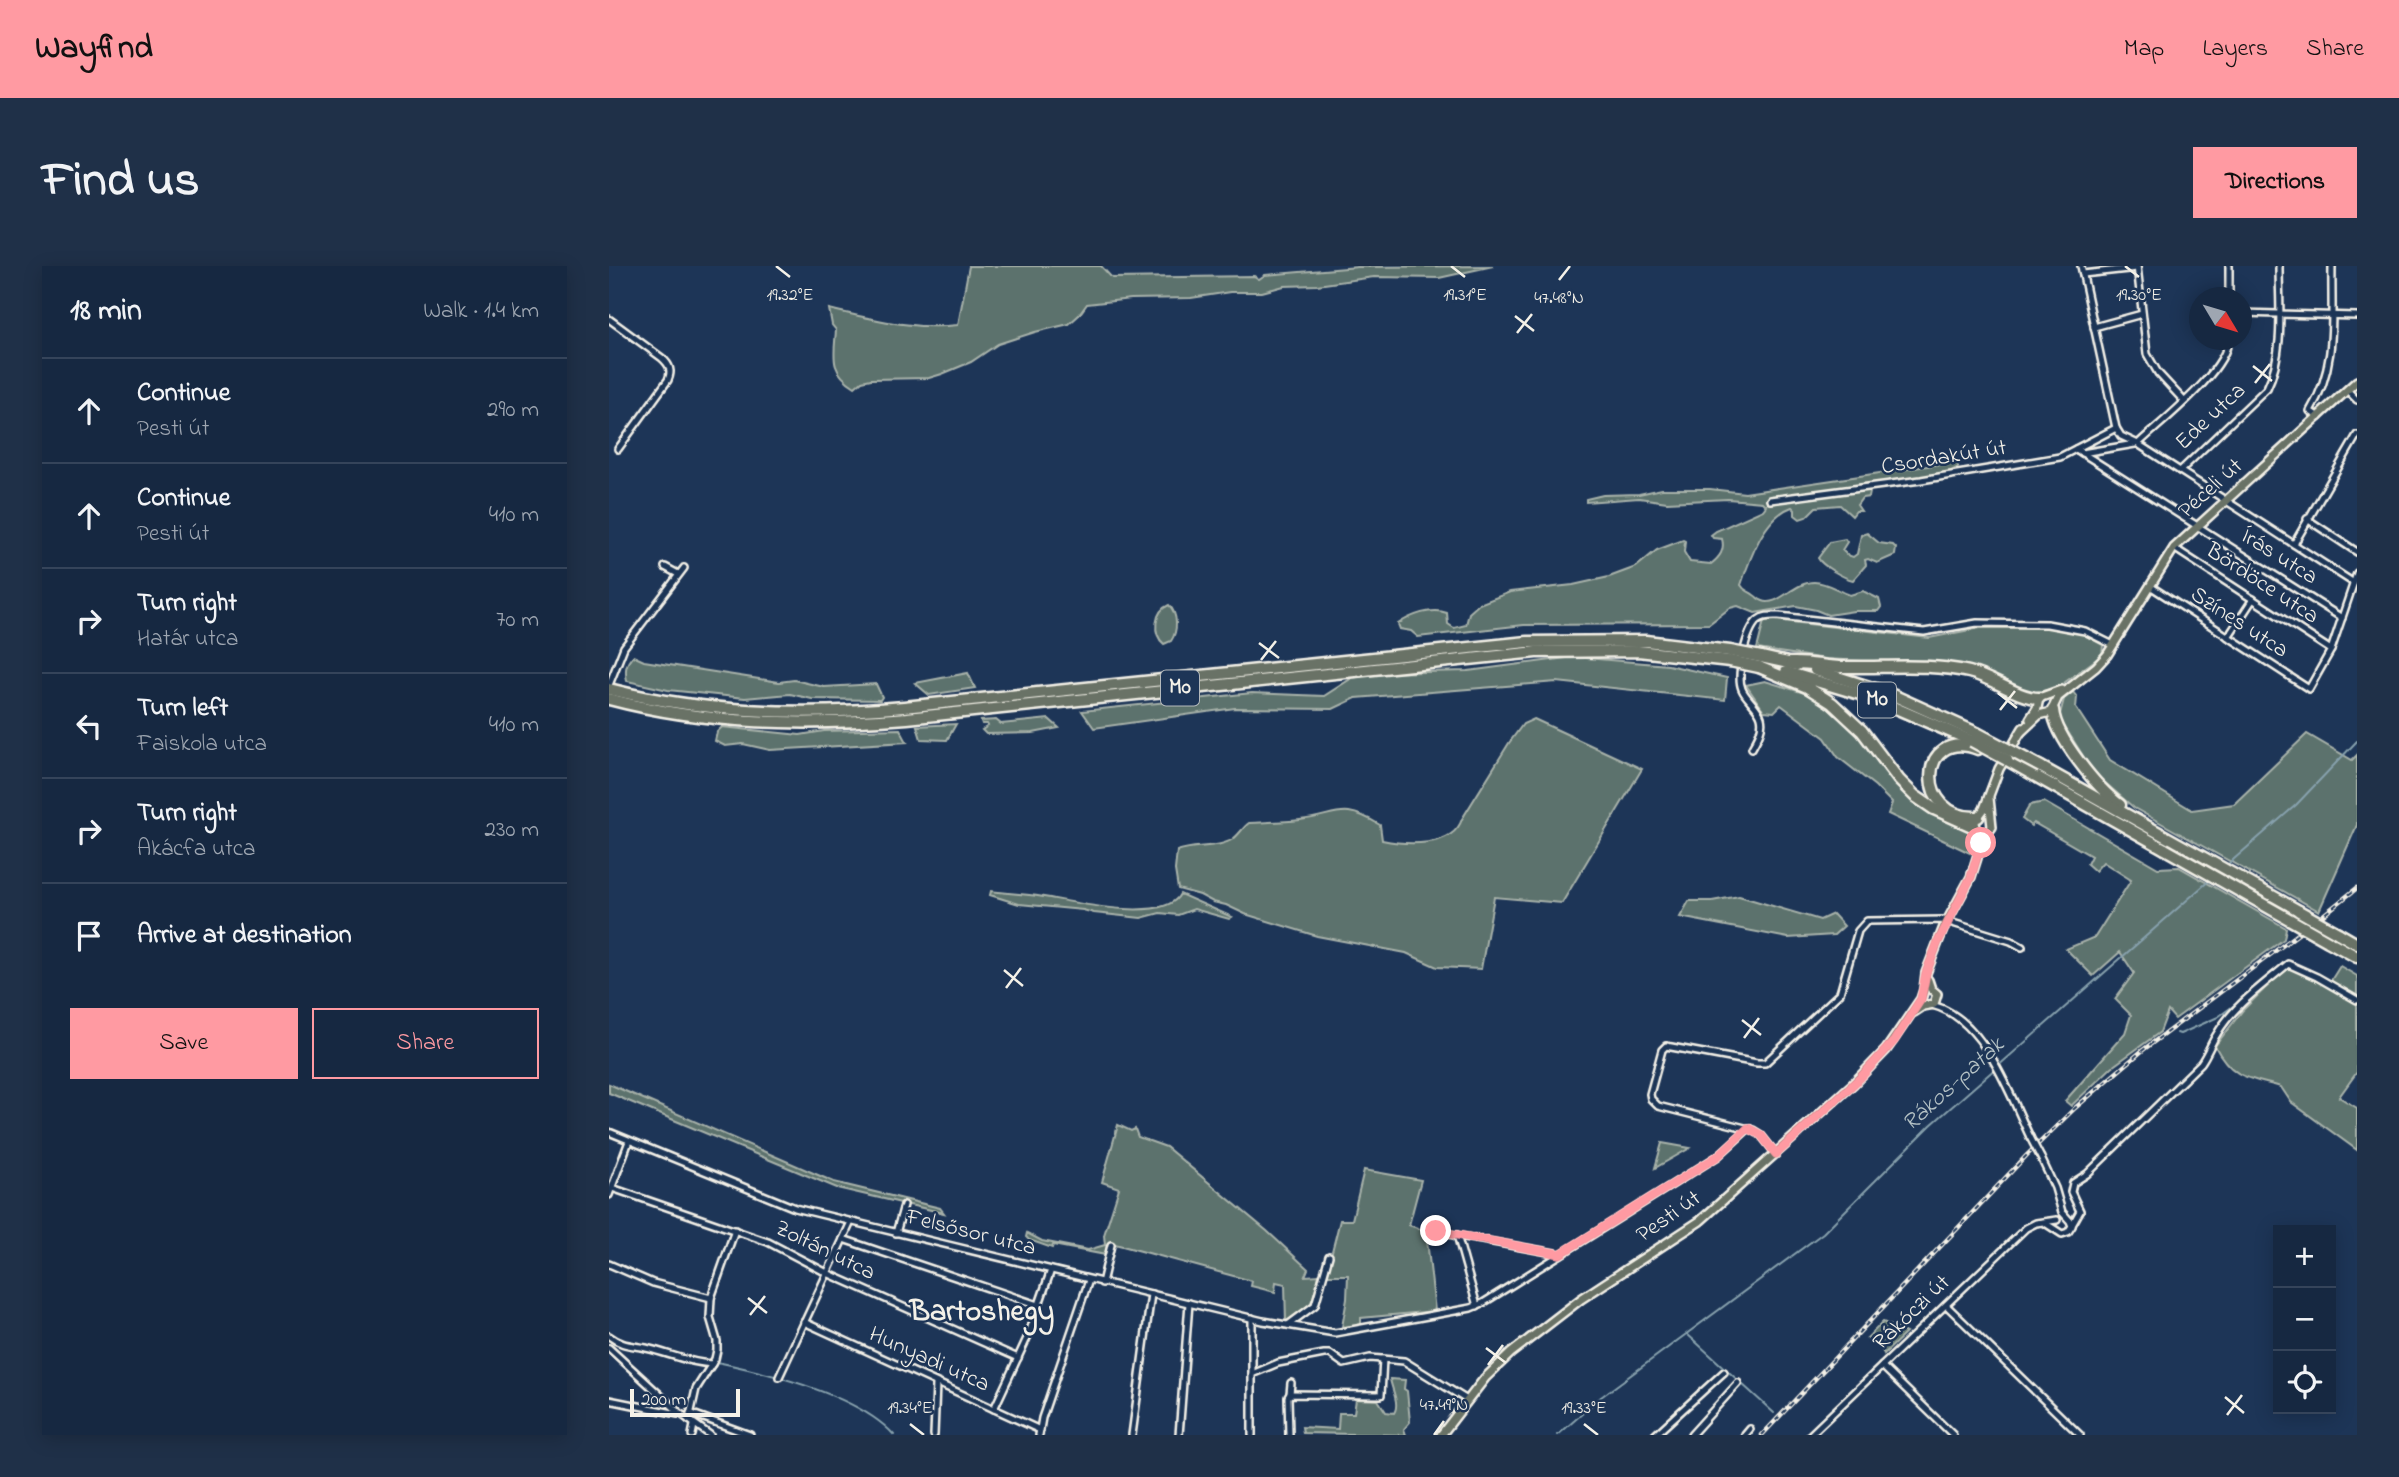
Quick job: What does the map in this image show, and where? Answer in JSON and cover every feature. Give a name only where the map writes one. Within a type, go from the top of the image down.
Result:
[{"type":"highway","name":"M0","points":[[609,687],[616,698],[716,708],[834,712],[904,708],[1527,642],[1646,641],[1760,662],[1870,697],[1975,737],[2007,760],[2039,771],[2165,849],[2357,957]]},
{"type":"highway","name":"M0","points":[[1760,662],[1791,663],[1888,693],[2149,826],[2357,944]]},
{"type":"highway","points":[[1760,662],[1832,703],[1862,731],[1899,780],[1915,796],[1934,808],[1977,823]]},
{"type":"highway","points":[[1791,663],[1842,667],[1955,669],[1980,675],[2027,696],[2046,705],[2092,779],[2112,799],[2149,826]]},
{"type":"highway","points":[[1977,823],[1938,800],[1933,791],[1930,773],[1939,755],[1952,746],[1970,746],[2007,760]]},
{"type":"main road","name":"Péceli út","points":[[1977,823],[1999,769],[2021,732],[2046,705],[2101,663],[2174,548],[2357,381]]},
{"type":"main road","points":[[1926,1003],[1931,962],[1947,921],[1971,877],[1987,833],[1992,827],[1989,798]]},
{"type":"main road","points":[[1977,823],[1990,818]]},
{"type":"main road","points":[[1977,823],[1987,833]]},
{"type":"main road","points":[[1977,823],[1977,857]]},
{"type":"main road","points":[[1928,989],[1937,997]]},
{"type":"main road","name":"Pesti út","points":[[1441,1435],[1485,1378],[1511,1353],[1581,1299],[1694,1225],[1877,1061],[1894,1041],[1908,1017],[1937,997]]},
{"type":"street","points":[[2081,266],[2116,428],[2121,436],[2138,444],[2354,583]]},
{"type":"street","points":[[2229,266],[2229,287]]},
{"type":"street","name":"Ede utca","points":[[2180,471],[2267,388],[2278,357],[2279,266]]},
{"type":"street","points":[[2319,417],[2310,411],[2328,371],[2332,348],[2332,266]]},
{"type":"street","points":[[2083,274],[2137,267],[2147,354],[2152,365],[2184,401]]},
{"type":"street","points":[[2252,313],[2357,316]]},
{"type":"street","points":[[2094,327],[2142,314]]},
{"type":"street","points":[[609,319],[662,358],[669,366],[670,372],[668,380],[618,449]]},
{"type":"street","points":[[2082,453],[2138,444],[2218,367],[2227,350]]},
{"type":"street","points":[[2347,390],[2357,400]]},
{"type":"street","name":"Csordakút út","points":[[1770,500],[2060,457],[2116,428]]},
{"type":"street","points":[[2294,544],[2357,435]]},
{"type":"street","name":"Írás utca","points":[[2076,449],[2342,618]]},
{"type":"street","points":[[2308,519],[2357,552]]},
{"type":"street","name":"Bördöce utca","points":[[2174,548],[2331,650]]},
{"type":"street","points":[[666,567],[678,574]]},
{"type":"street","points":[[609,687],[624,647],[684,568]]},
{"type":"street","points":[[2331,650],[2357,573]]},
{"type":"street","name":"Színes utca","points":[[2150,586],[2309,689],[2331,650]]},
{"type":"street","points":[[2228,637],[2253,599]]},
{"type":"street","points":[[1752,748],[1760,732],[1761,717],[1742,689],[1740,674],[1747,638],[1754,625],[1763,617],[1779,616],[1924,632],[1976,623],[2047,624],[2085,631],[2113,645]]},
{"type":"street","points":[[1776,1154],[1761,1135],[1748,1128],[1658,1106],[1650,1094],[1662,1050],[1666,1046],[1765,1063],[1840,993],[1857,933],[1863,923],[1879,920],[1947,921],[2022,947]]},
{"type":"street","points":[[2057,1219],[2069,1221],[2077,1217],[2080,1209],[2071,1192],[2073,1183],[2087,1174],[2201,1063],[2217,1032],[2235,1011],[2252,993],[2288,964],[2357,999]]},
{"type":"street","points":[[1937,997],[1951,1014],[1977,1037],[1992,1059],[2055,1188],[2069,1221],[2069,1231],[2059,1233],[2042,1222]]},
{"type":"street","points":[[1926,1003],[1951,1014]]},
{"type":"street","points":[[1457,1235],[1477,1306],[1718,1156],[1748,1128]]},
{"type":"street","name":"Felsősor utca","points":[[609,1132],[795,1208],[1252,1318],[1335,1333],[1477,1306]]},
{"type":"street","points":[[610,1191],[629,1141]]},
{"type":"street","name":"Zoltán utca","points":[[610,1191],[768,1242],[827,1273],[1018,1358]]},
{"type":"street","points":[[896,1233],[904,1205]]},
{"type":"street","points":[[2055,1228],[2060,1205]]},
{"type":"street","name":"Rákóczi út","points":[[1812,1434],[2026,1228],[2057,1219]]},
{"type":"street","points":[[779,1377],[851,1222]]},
{"type":"street","points":[[692,1435],[695,1389],[712,1364],[717,1350],[710,1317],[711,1298],[735,1230]]},
{"type":"street","points":[[1426,1230],[1560,1254]]},
{"type":"street","points":[[843,1238],[1038,1305]]},
{"type":"street","points":[[1102,1283],[1111,1245]]},
{"type":"street","points":[[1288,1325],[1315,1305],[1329,1256]]},
{"type":"street","points":[[609,1264],[653,1283],[711,1298]]},
{"type":"street","points":[[995,1409],[1028,1336],[1051,1270]]},
{"type":"street","points":[[1039,1433],[1090,1280]]},
{"type":"street","points":[[1132,1435],[1151,1294]]},
{"type":"street","points":[[1179,1435],[1189,1303]]},
{"type":"street","points":[[1945,1305],[2080,1435]]},
{"type":"street","points":[[1252,1318],[1252,1435]]},
{"type":"street","name":"Hunyadi utca","points":[[804,1322],[995,1409],[1039,1433]]},
{"type":"street","points":[[609,1336],[631,1348],[644,1348],[690,1362],[712,1364]]},
{"type":"street","points":[[609,1348],[681,1414]]},
{"type":"street","points":[[1252,1374],[1278,1363],[1324,1354],[1334,1356],[1344,1364],[1370,1358],[1383,1359],[1411,1364],[1467,1400]]},
{"type":"street","points":[[1290,1394],[1381,1395],[1383,1359]]},
{"type":"street","points":[[1882,1366],[1953,1435]]},
{"type":"street","points":[[1655,1435],[1664,1432],[1724,1372]]},
{"type":"street","points":[[1289,1435],[1288,1397],[1291,1383]]},
{"type":"street","points":[[1691,1435],[1738,1383]]},
{"type":"street","points":[[934,1435],[936,1384]]},
{"type":"street","points":[[609,1400],[681,1414],[750,1435]]},
{"type":"street","points":[[691,1419],[709,1435]]},
{"type":"street","points":[[1745,1435],[1750,1429]]},
{"type":"green space","points":[[969,266],[1101,266],[1112,278],[1254,276],[1259,279],[1265,275],[1358,267],[1493,266],[1439,278],[1374,277],[1317,285],[1284,286],[1262,292],[1230,292],[1191,298],[1131,299],[1087,304],[1069,324],[998,344],[971,362],[929,378],[871,379],[862,381],[855,387],[841,375],[835,363],[836,330],[832,325],[829,309],[909,325],[958,325]]},
{"type":"green space","points":[[1954,462],[1958,467],[1946,474],[1871,487],[1869,497],[1862,498],[1857,505],[1861,511],[1856,511],[1852,516],[1840,505],[1816,507],[1800,519],[1792,507],[1782,512],[1759,540],[1741,585],[1760,600],[1769,602],[1807,583],[1819,582],[1850,595],[1863,591],[1879,599],[1881,607],[1878,611],[1828,615],[1796,606],[1755,613],[1738,606],[1730,608],[1709,624],[1524,625],[1418,637],[1411,631],[1400,629],[1398,624],[1428,611],[1441,611],[1447,613],[1448,624],[1454,628],[1466,625],[1469,613],[1479,604],[1510,592],[1573,585],[1609,577],[1636,567],[1657,550],[1683,540],[1684,552],[1690,562],[1711,564],[1723,547],[1722,539],[1713,538],[1711,535],[1763,510],[1766,506],[1762,502],[1728,499],[1667,502],[1639,498],[1586,502],[1586,499],[1662,489],[1710,489],[1745,493]]},
{"type":"green space","points":[[1867,533],[1879,543],[1893,545],[1896,548],[1895,555],[1877,563],[1865,560],[1866,565],[1853,580],[1824,565],[1818,558],[1830,542],[1845,539],[1847,542],[1842,550],[1853,557],[1857,554],[1861,535]]},
{"type":"green space","points":[[1169,605],[1174,613],[1176,628],[1171,641],[1164,644],[1158,635],[1156,623],[1160,612]]},
{"type":"green space","points":[[1764,621],[1929,638],[1980,628],[2052,627],[2081,633],[2103,645],[2102,655],[2057,688],[2032,693],[1971,667],[1826,659],[1757,649]]},
{"type":"green space","points":[[633,656],[644,661],[779,682],[794,680],[824,687],[876,684],[882,697],[880,700],[812,699],[790,694],[745,698],[668,690],[627,681],[626,668]]},
{"type":"green space","points":[[1574,657],[1668,665],[1727,678],[1725,700],[1557,682],[1356,698],[1333,709],[1235,708],[1094,728],[1082,711],[1252,693],[1324,696],[1352,678],[1381,673],[1468,671]]},
{"type":"green space","points":[[968,673],[975,688],[929,695],[915,683]]},
{"type":"green space","points":[[1765,681],[1811,695],[1861,734],[1907,797],[1938,816],[1967,828],[1974,837],[1970,853],[1888,814],[1892,803],[1838,757],[1825,738],[1781,705],[1774,712],[1764,711],[1746,685]]},
{"type":"green space","points":[[2073,692],[2077,697],[2076,708],[2110,760],[2192,810],[2234,804],[2307,734],[2352,760],[2357,755],[2357,825],[2319,911],[2134,808],[2094,773],[2059,718],[2064,699]]},
{"type":"green space","points":[[1049,719],[1059,728],[1033,733],[986,734],[982,730],[988,726],[981,721],[996,720],[1001,724]]},
{"type":"green space","points":[[1534,719],[1642,769],[1562,903],[1494,897],[1481,969],[1437,967],[1406,953],[1317,936],[1245,914],[1178,889],[1175,870],[1177,851],[1227,842],[1249,823],[1300,820],[1348,812],[1380,825],[1382,840],[1415,843],[1439,840],[1457,828],[1509,743],[1523,724]]},
{"type":"green space","points":[[956,724],[947,740],[921,739],[917,726]]},
{"type":"green space","points":[[722,727],[800,735],[824,731],[900,729],[907,742],[770,750],[743,744],[725,746],[715,741],[717,732]]},
{"type":"green space","points":[[2044,802],[2158,868],[2179,867],[2286,928],[2284,939],[2175,1019],[2168,1011],[2160,1032],[2112,1067],[2071,1106],[2065,1101],[2125,1033],[2131,1015],[2115,999],[2134,973],[2120,952],[2093,976],[2066,949],[2095,937],[2131,880],[2103,862],[2095,871],[2087,864],[2091,856],[2034,823],[2031,826],[2022,819],[2030,805]]},
{"type":"green space","points":[[991,891],[1119,909],[1157,908],[1171,903],[1180,894],[1232,917],[1229,919],[1194,909],[1178,915],[1160,913],[1141,918],[1094,913],[1019,904],[990,895]]},
{"type":"green space","points":[[1739,896],[1820,920],[1833,914],[1844,926],[1834,935],[1788,938],[1680,917],[1689,901],[1712,901]]},
{"type":"green space","points":[[2290,964],[2330,982],[2340,966],[2357,976],[2357,1072],[2339,1097],[2357,1108],[2357,1150],[2291,1102],[2281,1087],[2251,1079],[2235,1071],[2221,1057],[2215,1046],[2243,1010]]},
{"type":"green space","points":[[609,1084],[834,1182],[940,1208],[944,1213],[837,1188],[609,1093]]},
{"type":"green space","points":[[1118,1125],[1131,1131],[1135,1129],[1138,1137],[1166,1147],[1267,1231],[1308,1269],[1305,1276],[1319,1275],[1313,1298],[1301,1314],[1286,1323],[1285,1284],[1276,1282],[1275,1292],[1251,1286],[1252,1281],[1115,1244],[1111,1256],[1053,1245],[1052,1248],[1026,1237],[1027,1233],[1042,1241],[1088,1250],[1105,1245],[1104,1235],[1119,1188],[1102,1182]]},
{"type":"green space","points":[[1662,1143],[1690,1148],[1655,1168]]},
{"type":"green space","points":[[1364,1170],[1421,1180],[1409,1225],[1426,1231],[1435,1311],[1361,1318],[1361,1326],[1342,1327],[1348,1275],[1326,1275],[1340,1220],[1352,1220]]},
{"type":"green space","points":[[1883,1322],[1906,1333],[1884,1354],[1881,1348],[1867,1338]]},
{"type":"green space","points":[[1390,1379],[1405,1380],[1410,1422],[1404,1429],[1406,1435],[1303,1433],[1302,1427],[1338,1429],[1339,1413],[1354,1413],[1356,1399],[1378,1400],[1386,1412],[1394,1413],[1396,1401]]},
{"type":"waterway","name":"Rákos-patak","points":[[2226,866],[2296,805],[2357,741]]},
{"type":"waterway","name":"Rákos-patak","points":[[1558,1435],[1601,1397],[1823,1233],[1931,1125],[2211,879]]},
{"type":"waterway","points":[[2177,1033],[2218,1017],[2244,998]]},
{"type":"waterway","points":[[1687,1334],[1774,1413]]},
{"type":"waterway","points":[[717,1362],[812,1388],[859,1409],[894,1435]]},
{"type":"railway","points":[[1762,1435],[2027,1155],[2075,1108],[2143,1050],[2357,888]]},
{"type":"district","name":"Bartoshegy","points":[[982,1313]]},
{"type":"route","points":[[1436,1231],[1560,1254],[1718,1156],[1748,1128],[1761,1135],[1776,1154],[1860,1078],[1900,1032],[1921,999],[1926,973],[1947,921],[1971,877],[1981,843]]}]
